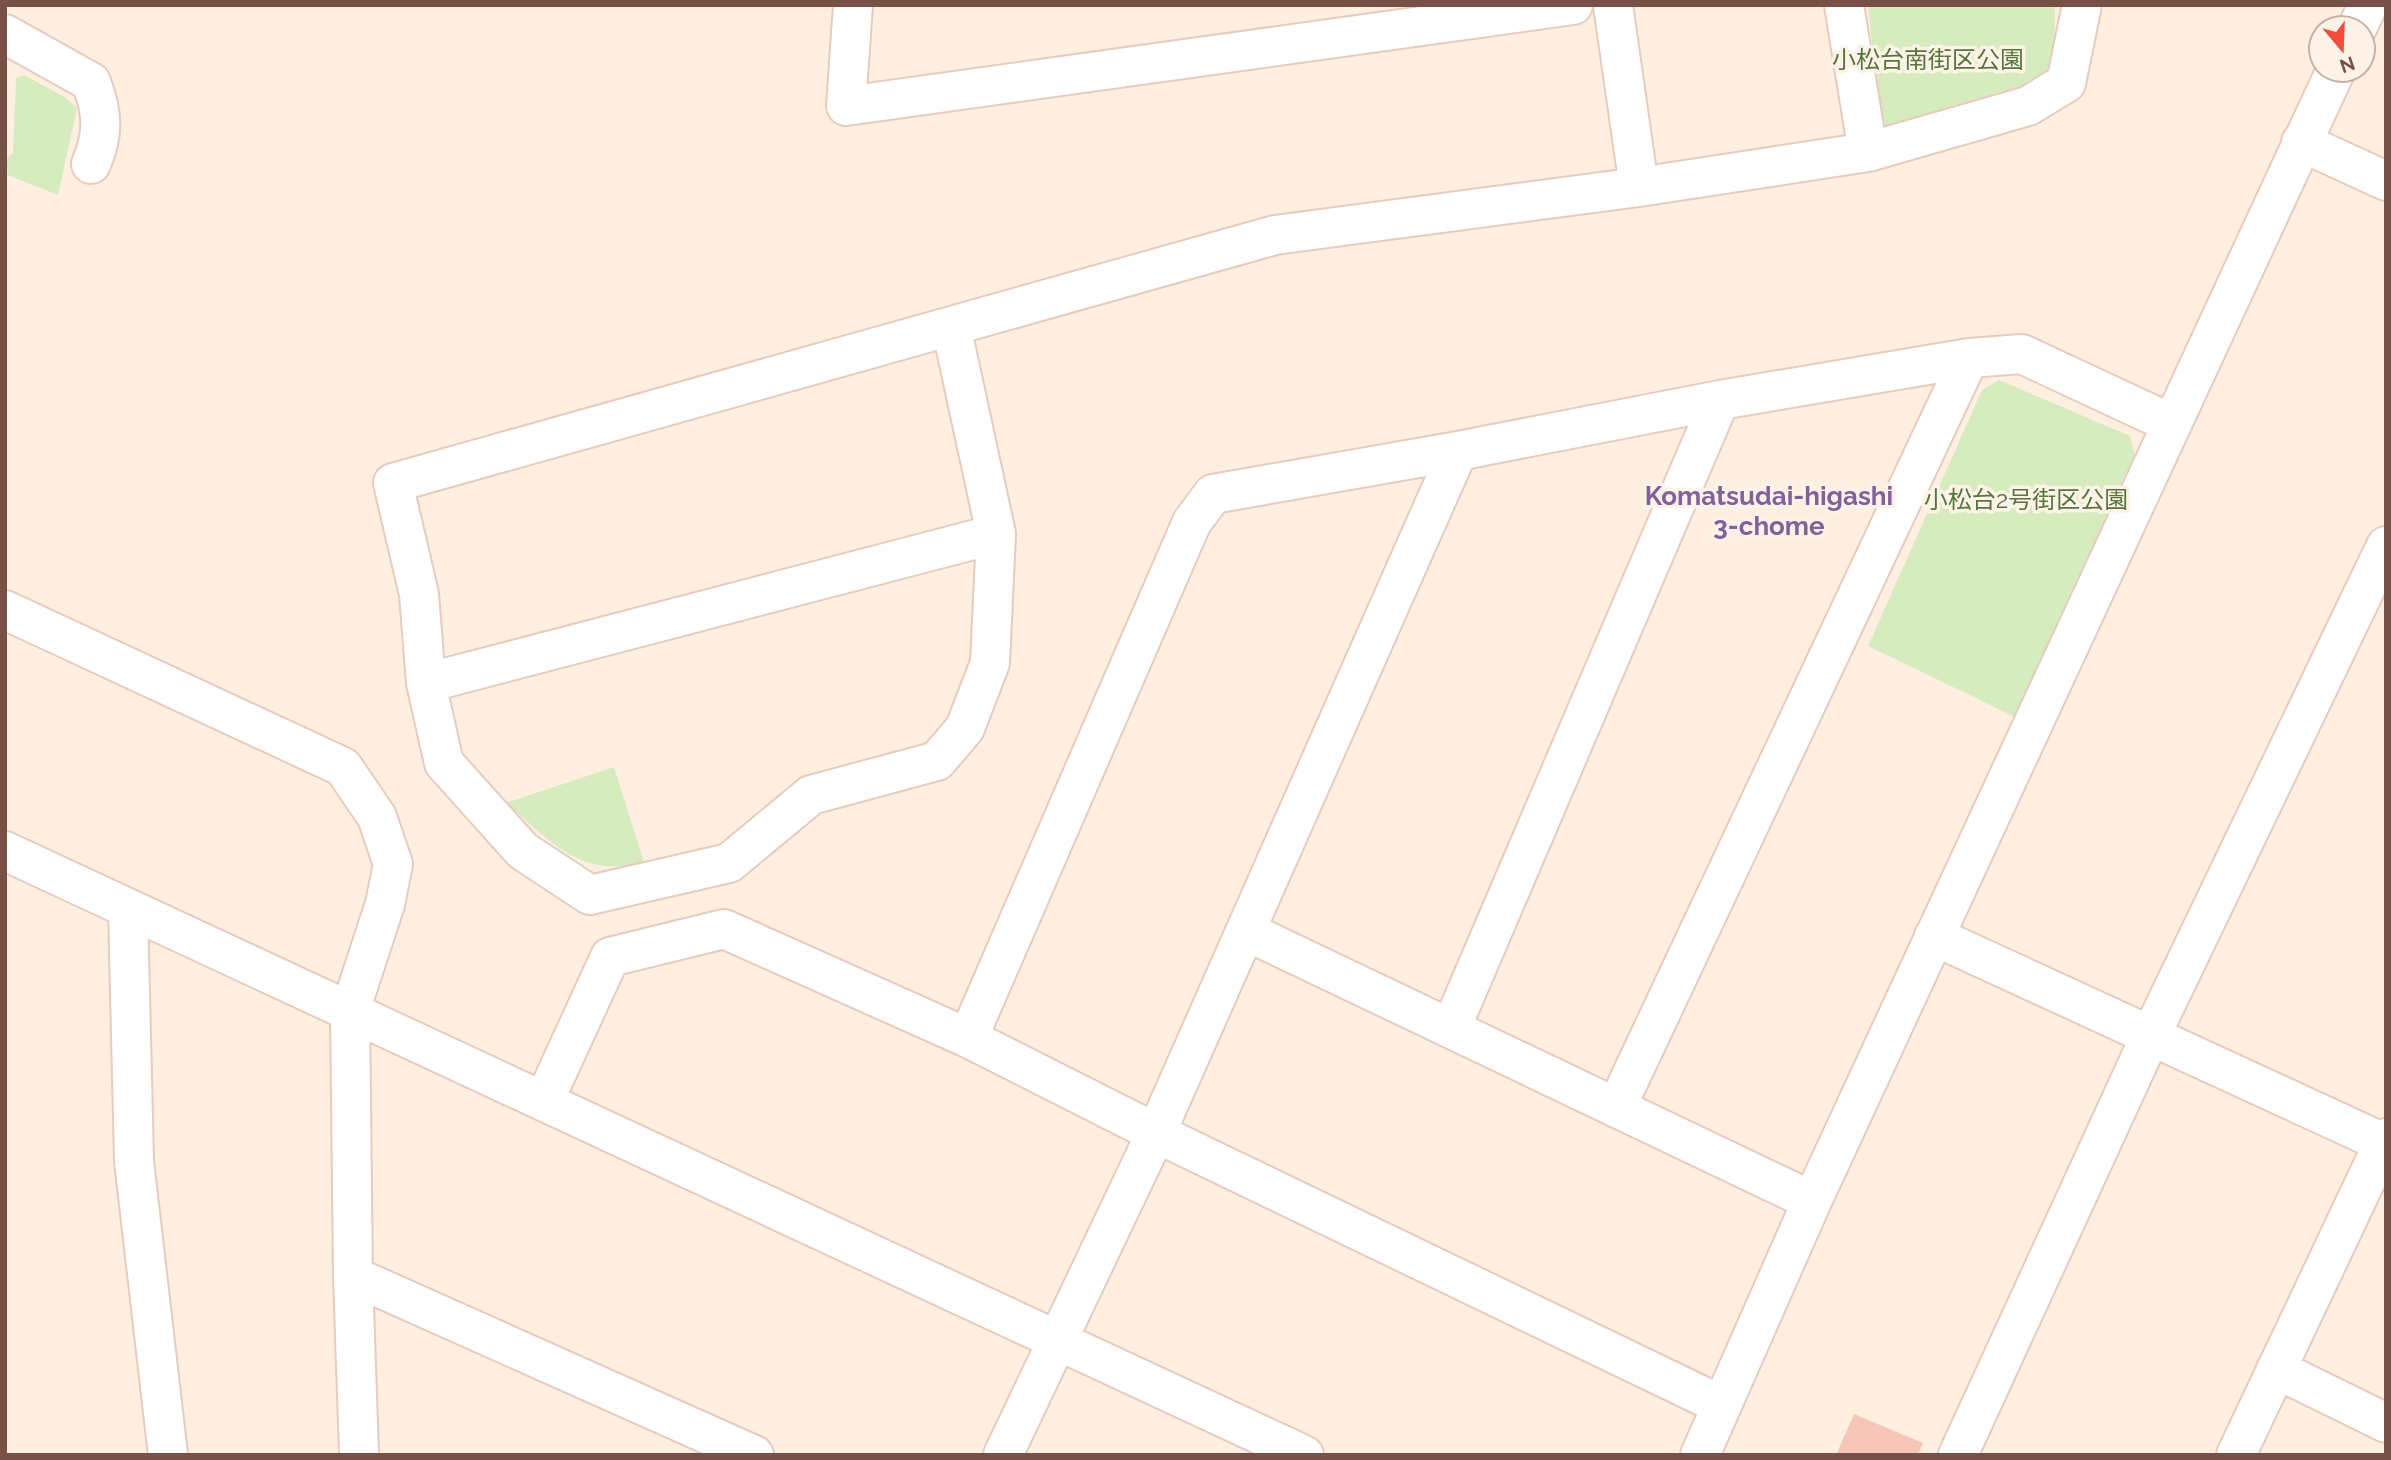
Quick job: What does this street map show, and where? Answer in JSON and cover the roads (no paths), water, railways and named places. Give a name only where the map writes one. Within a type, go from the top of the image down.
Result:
[{"type":"street","points":[[853,5],[846,106],[1573,5]]},
{"type":"street","points":[[1613,5],[1639,187]]},
{"type":"street","points":[[1844,5],[1868,152]]},
{"type":"street","points":[[951,326],[996,534],[990,663],[965,728],[937,761],[811,795],[729,863],[590,895],[523,851],[444,763],[426,683],[419,594],[393,483],[951,326],[1275,235],[1639,187],[1868,152],[2028,106],[2066,83],[2082,5]]},
{"type":"street","points":[[5,34],[91,82],[99,104],[101,142],[91,164]]},
{"type":"street","points":[[1700,1455],[1812,1201],[2329,84]]},
{"type":"street","points":[[2301,142],[2386,181]]},
{"type":"street","points":[[968,1038],[1192,522],[1213,494],[1458,451],[1720,400],[1969,358],[2022,354],[2171,423]]},
{"type":"street","points":[[1616,1108],[1969,358]]},
{"type":"street","points":[[1451,1028],[1720,400]]},
{"type":"street","points":[[1003,1455],[1156,1133],[1458,451]]},
{"type":"street","points":[[426,683],[996,534]]},
{"type":"street","points":[[1958,1455],[2151,1035],[2386,546]]},
{"type":"street","points":[[5,610],[343,767],[377,817],[393,864],[385,904],[350,1011],[353,1276],[359,1455]]},
{"type":"street","points":[[5,850],[1058,1340],[1244,1442],[1304,1455]]},
{"type":"street","points":[[128,908],[134,1161],[168,1455]]},
{"type":"street","points":[[544,1101],[610,957],[724,929],[968,1038],[1156,1133],[1720,1405]]},
{"type":"street","points":[[1246,931],[1812,1201]]},
{"type":"street","points":[[1934,936],[2385,1142],[2235,1455]]},
{"type":"street","points":[[353,1276],[754,1455]]},
{"type":"street","points":[[2276,1369],[2386,1423]]},
{"type":"district","name":"Komatsudai-higashi 3-chome","points":[[1769,511]]},
{"type":"park label","name":"小松台南街区公園","points":[[1928,59]]},
{"type":"park label","name":"小松台2号街区公園","points":[[2026,499]]}]
